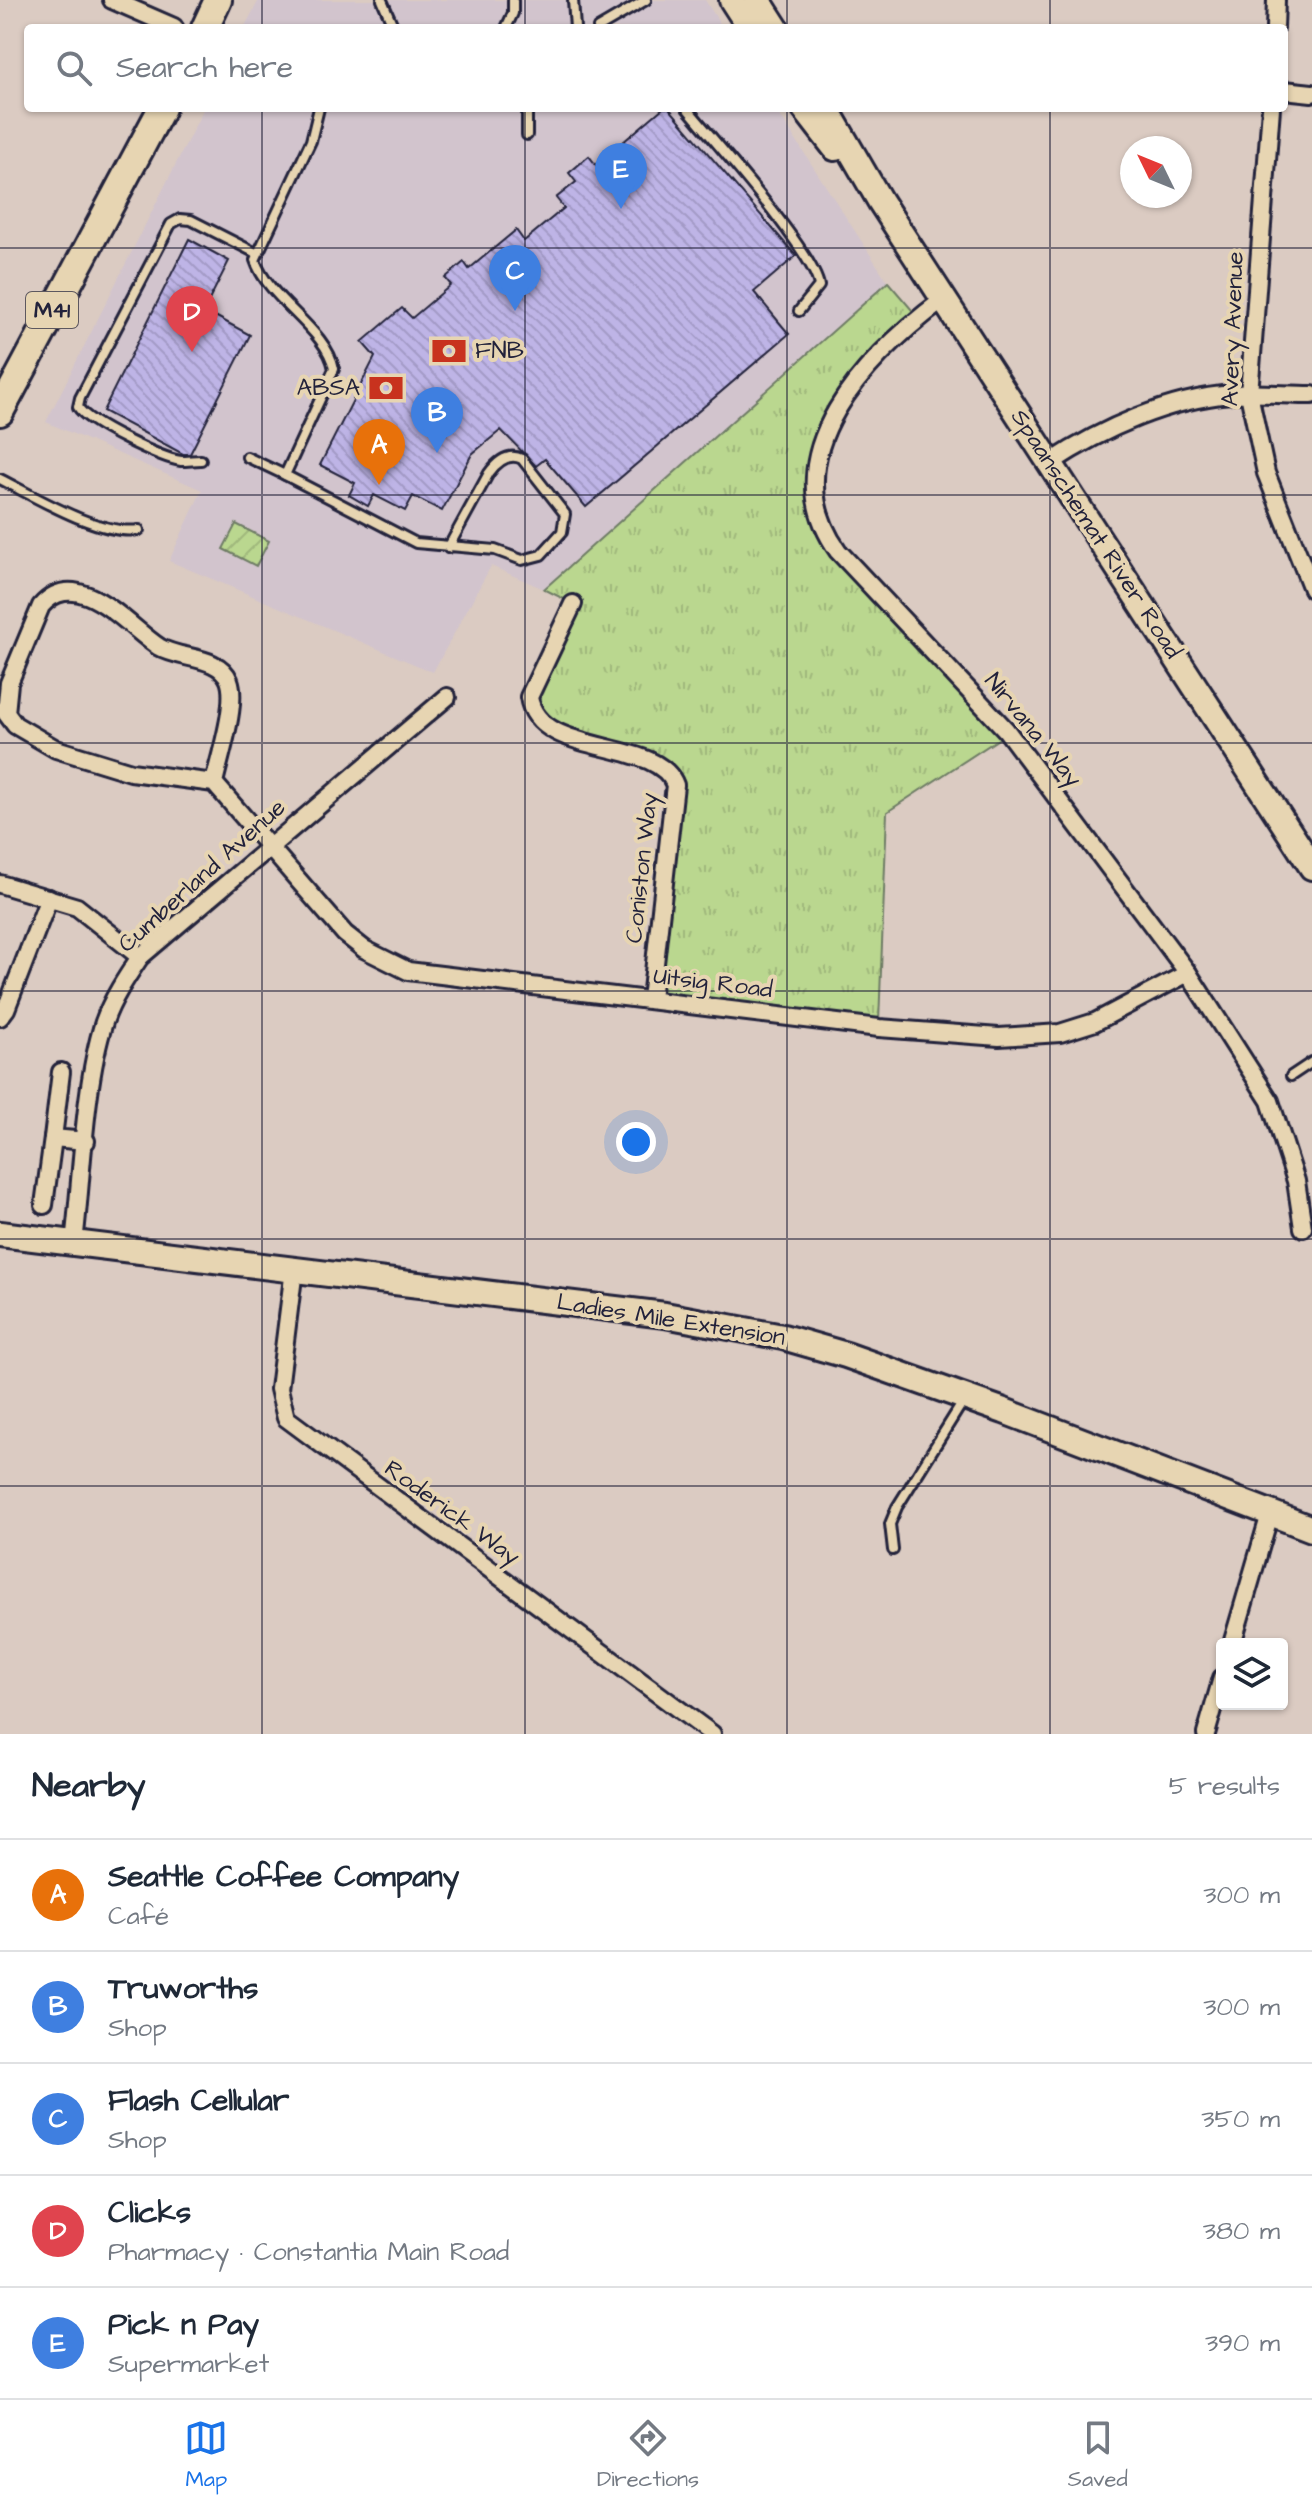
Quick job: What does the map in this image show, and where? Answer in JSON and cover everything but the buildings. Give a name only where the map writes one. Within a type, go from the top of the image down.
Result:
[{"type":"main road","points":[[207,24],[218,0]]},
{"type":"main road","points":[[732,0],[747,24]]},
{"type":"main road","points":[[758,0],[773,24]]},
{"type":"main road","name":"M41","points":[[0,412],[160,112]]},
{"type":"main road","name":"Spaanschemat River Road","points":[[807,112],[880,201]]},
{"type":"main road","name":"Spaanschemat River Road","points":[[828,112],[880,201],[1312,867]]},
{"type":"main road","name":"Ladies Mile Extension","points":[[0,1234],[665,1315],[727,1326],[833,1351],[966,1397],[1312,1529]]},
{"type":"street","points":[[112,0],[167,24]]},
{"type":"street","points":[[1275,24],[1276,0]]},
{"type":"street","points":[[1288,90],[1312,93]]},
{"type":"street","name":"Avery Avenue","points":[[1271,112],[1249,394],[1266,473],[1312,589]]},
{"type":"street","name":"Nirvana Way","points":[[944,299],[882,351],[847,393],[834,416],[813,471],[818,518],[838,551],[1006,730],[1188,973],[1270,1101],[1296,1181],[1303,1228]]},
{"type":"street","points":[[1050,463],[1095,436],[1155,412],[1215,396],[1312,395]]},
{"type":"street","points":[[61,591],[81,592],[161,648],[213,664],[225,672],[233,694],[214,783],[110,766],[56,749],[15,725],[6,713],[9,683],[41,606],[50,596],[61,591]]},
{"type":"street","name":"Coniston Way","points":[[573,604],[529,697],[536,717],[555,730],[660,766],[668,771],[675,785],[651,999]]},
{"type":"street","name":"Cumberland Avenue","points":[[74,1243],[95,1061],[104,1022],[119,988],[140,957],[447,697]]},
{"type":"street","name":"Uitsig Road","points":[[214,783],[345,934],[364,949],[408,971],[879,1028],[1032,1037],[1095,1022],[1188,973]]},
{"type":"street","points":[[0,884],[90,914],[140,957]]},
{"type":"street","points":[[0,1017],[6,1009],[49,898]]},
{"type":"street","points":[[44,1205],[61,1072]]},
{"type":"street","points":[[53,1138],[86,1141]]},
{"type":"street","name":"Roderick Way","points":[[294,1269],[279,1389],[286,1418],[712,1734]]},
{"type":"street","points":[[1234,1638],[1270,1514]]},
{"type":"street","points":[[1206,1734],[1216,1699]]},
{"type":"lane","points":[[382,0],[392,24]]},
{"type":"lane","points":[[508,24],[513,13],[513,0]]},
{"type":"lane","points":[[573,0],[575,24]]},
{"type":"lane","points":[[616,24],[646,0]]},
{"type":"lane","points":[[285,475],[334,369],[328,353],[263,277],[255,260],[311,141],[318,112]]},
{"type":"lane","points":[[527,112],[527,135]]},
{"type":"lane","points":[[690,112],[778,219],[815,272],[819,286],[799,311]]},
{"type":"lane","points":[[201,460],[181,461],[93,422],[78,407],[80,398],[171,224],[180,219],[191,220],[256,253]]},
{"type":"lane","points":[[247,457],[416,543],[448,548],[495,550],[531,560],[541,555],[562,532],[565,514],[522,459],[511,457],[496,464],[489,473],[448,548]]},
{"type":"lane","points":[[0,479],[102,526],[128,532],[139,530]]},
{"type":"lane","points":[[1291,1076],[1312,1062]]},
{"type":"lane","points":[[893,1550],[890,1524],[897,1507],[966,1397]]},
{"type":"shaded area","points":[[259,0],[705,0],[720,24],[246,24]]},
{"type":"shaded area","points":[[202,112],[778,112],[888,282],[544,589],[491,566],[433,672],[169,561],[202,490],[46,422]]},
{"type":"green space","points":[[888,282],[918,317],[880,353],[821,451],[820,519],[1009,732],[887,812],[879,1023],[651,999],[672,778],[555,730],[531,709],[572,603],[544,589]]},
{"type":"green space","points":[[236,524],[269,541],[256,566],[223,549]]},
{"type":"place","name":"Pick n Pay","points":[[621,209]]},
{"type":"place","name":"Flash Cellular","points":[[515,311]]},
{"type":"place","name":"FNB","points":[[449,351]]},
{"type":"place","name":"Clicks","points":[[192,352]]},
{"type":"place","name":"ABSA","points":[[386,388]]},
{"type":"place","name":"Truworths","points":[[437,453]]},
{"type":"place","name":"Seattle Coffee Company","points":[[379,485]]}]
